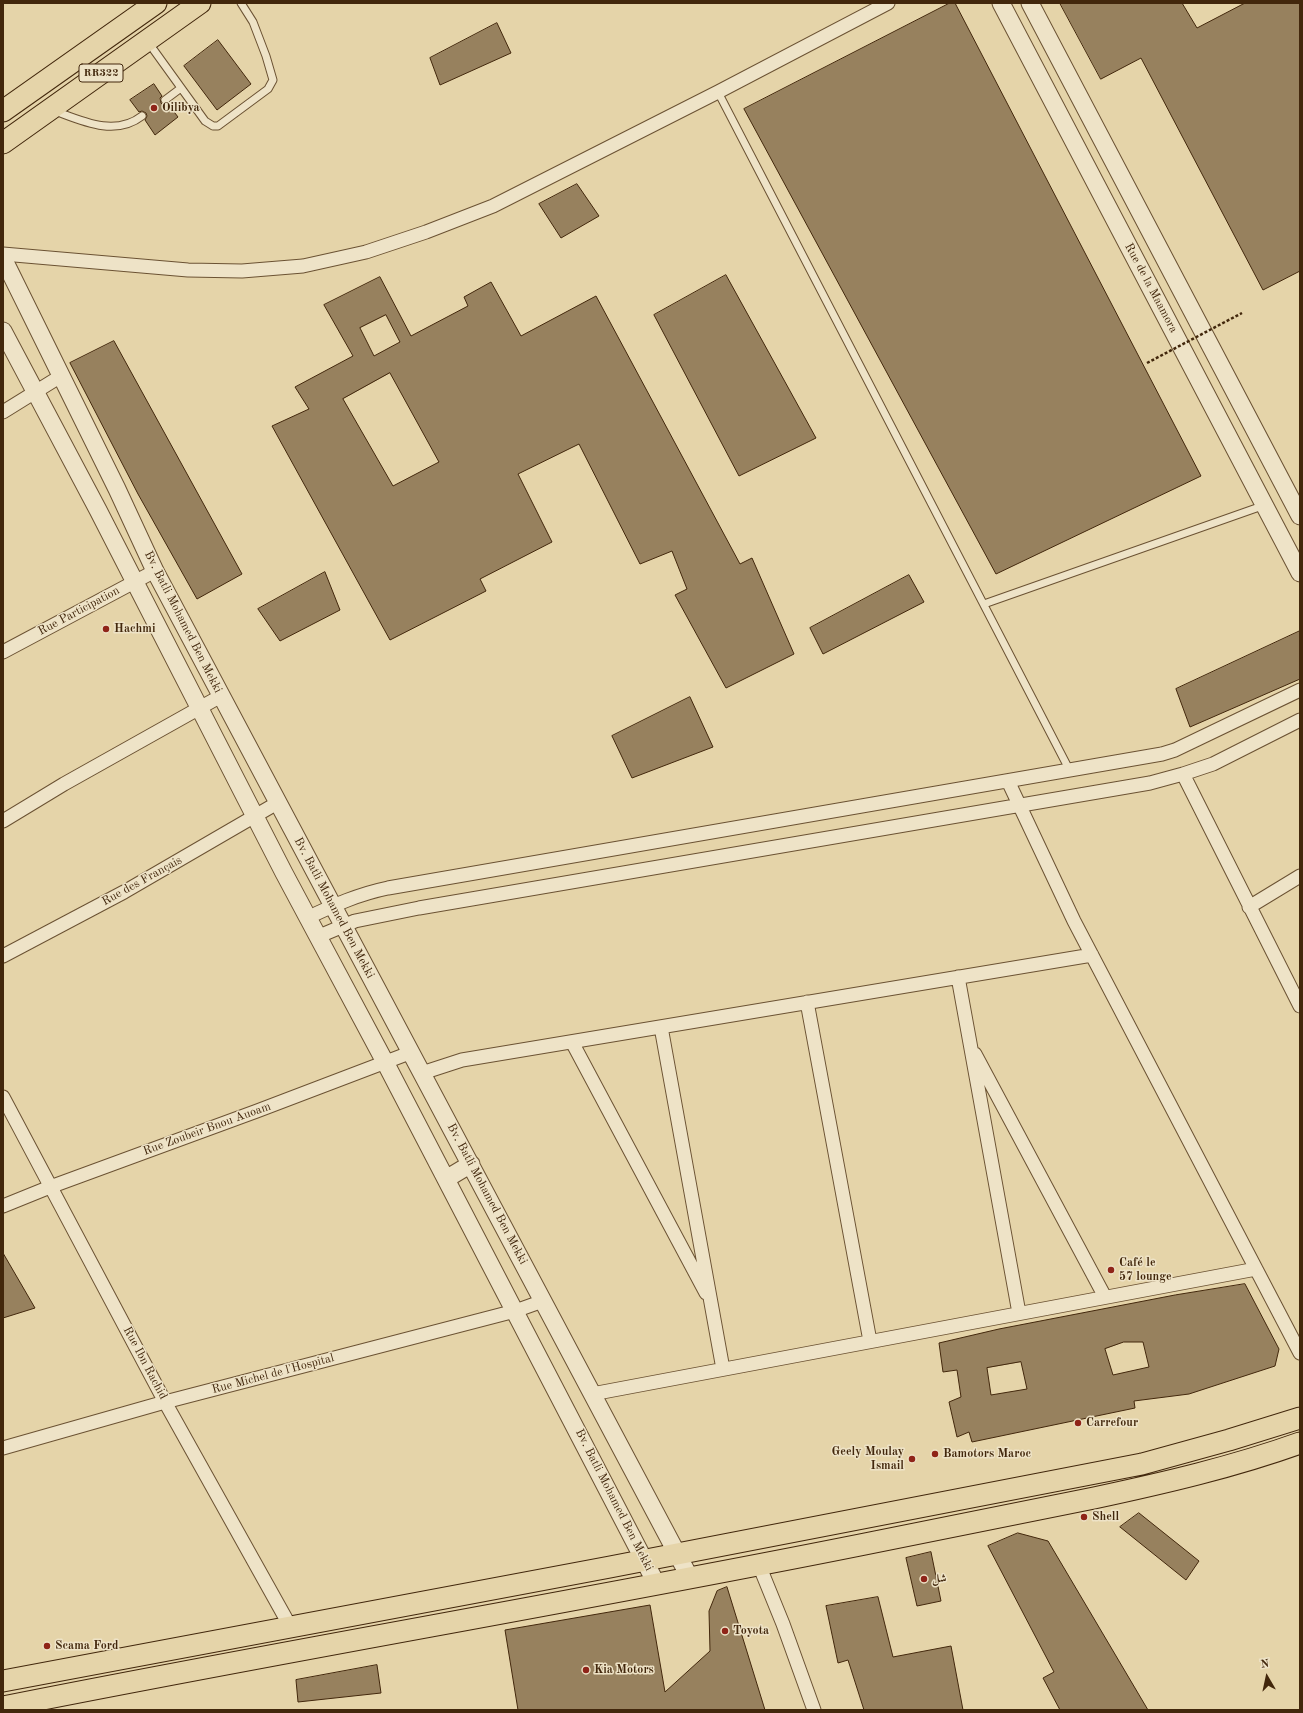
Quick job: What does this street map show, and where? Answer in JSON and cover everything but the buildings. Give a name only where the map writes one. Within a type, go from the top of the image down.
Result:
[{"type":"main road","name":"RR322","points":[[3,111],[156,3]]},
{"type":"main road","name":"RR322","points":[[3,143],[200,3]]},
{"type":"main road","points":[[3,1681],[645,1560],[1142,1464],[1229,1440],[1300,1418]]},
{"type":"main road","points":[[3,1707],[376,1634],[657,1585],[1060,1505],[1187,1478],[1230,1466],[1300,1443]]},
{"type":"street","points":[[3,254],[188,270],[242,271],[303,266],[366,252],[426,232],[493,206],[718,92],[888,3]]},
{"type":"street","name":"Rue de la Maamora","points":[[1001,3],[1300,573]]},
{"type":"street","points":[[1030,3],[1300,516]]},
{"type":"street","points":[[1097,184],[1120,172]]},
{"type":"street","name":"Bv. Batli Mohamed Ben Mekki","points":[[3,258],[16,281],[155,571],[279,802],[332,906],[412,1052],[690,1578]]},
{"type":"street","name":"Bv. Batli Mohamed Ben Mekki","points":[[3,331],[200,707],[307,918],[385,1062],[657,1585]]},
{"type":"street","points":[[3,412],[61,376]]},
{"type":"street","name":"Rue Participation","points":[[3,652],[155,571]]},
{"type":"street","points":[[307,918],[358,895],[388,888],[1147,757],[1175,750],[1300,690]]},
{"type":"street","points":[[3,821],[64,784],[221,696]]},
{"type":"street","points":[[317,937],[373,916],[1150,782],[1183,774],[1213,764],[1300,720]]},
{"type":"street","points":[[1183,774],[1300,1006]]},
{"type":"street","points":[[1008,781],[1074,921],[1300,1352]]},
{"type":"street","name":"Rue des Français","points":[[3,956],[124,892],[279,802]]},
{"type":"street","points":[[1249,907],[1300,876]]},
{"type":"street","points":[[422,1072],[462,1060],[1092,955]]},
{"type":"street","points":[[958,977],[1019,1313]]},
{"type":"street","points":[[808,1002],[870,1341]]},
{"type":"street","points":[[662,1027],[724,1369]]},
{"type":"street","points":[[572,1042],[712,1304]]},
{"type":"street","points":[[970,1043],[1106,1297]]},
{"type":"street","name":"Rue Zoubeir Bnou Auoam","points":[[3,1206],[50,1187],[412,1052]]},
{"type":"street","name":"Rue Ibn Rachid","points":[[3,1097],[165,1402],[290,1626]]},
{"type":"street","points":[[446,1179],[471,1164]]},
{"type":"street","points":[[592,1394],[1256,1269]]},
{"type":"street","name":"Rue Michel de l'Hospital","points":[[3,1448],[165,1402],[515,1311],[543,1301]]},
{"type":"street","points":[[759,1565],[783,1624],[814,1710]]},
{"type":"lane","points":[[147,40],[205,121],[213,126],[222,124],[270,87],[272,76],[253,22],[241,3]]},
{"type":"lane","points":[[165,100],[182,88]]},
{"type":"lane","points":[[718,92],[1070,771]]},
{"type":"lane","points":[[50,109],[90,124],[108,126],[133,123],[142,116]]},
{"type":"lane","points":[[984,604],[1265,505]]},
{"type":"path","points":[[1147,363],[1242,313]]},
{"type":"place","name":"Oilibya","points":[[154,108]]},
{"type":"place","name":"Hachmi","points":[[106,629]]},
{"type":"place","name":"Café le 57 lounge","points":[[1111,1270]]},
{"type":"place","name":"Carrefour","points":[[1078,1423]]},
{"type":"place","name":"Bamotors Maroc","points":[[935,1454]]},
{"type":"place","name":"Geely Moulay Ismail","points":[[912,1459]]},
{"type":"place","name":"Shell","points":[[1084,1517]]},
{"type":"place","name":"شل","points":[[924,1579]]},
{"type":"place","name":"Toyota","points":[[725,1631]]},
{"type":"place","name":"Scama Ford","points":[[47,1646]]},
{"type":"place","name":"Kia Motors","points":[[586,1670]]}]
